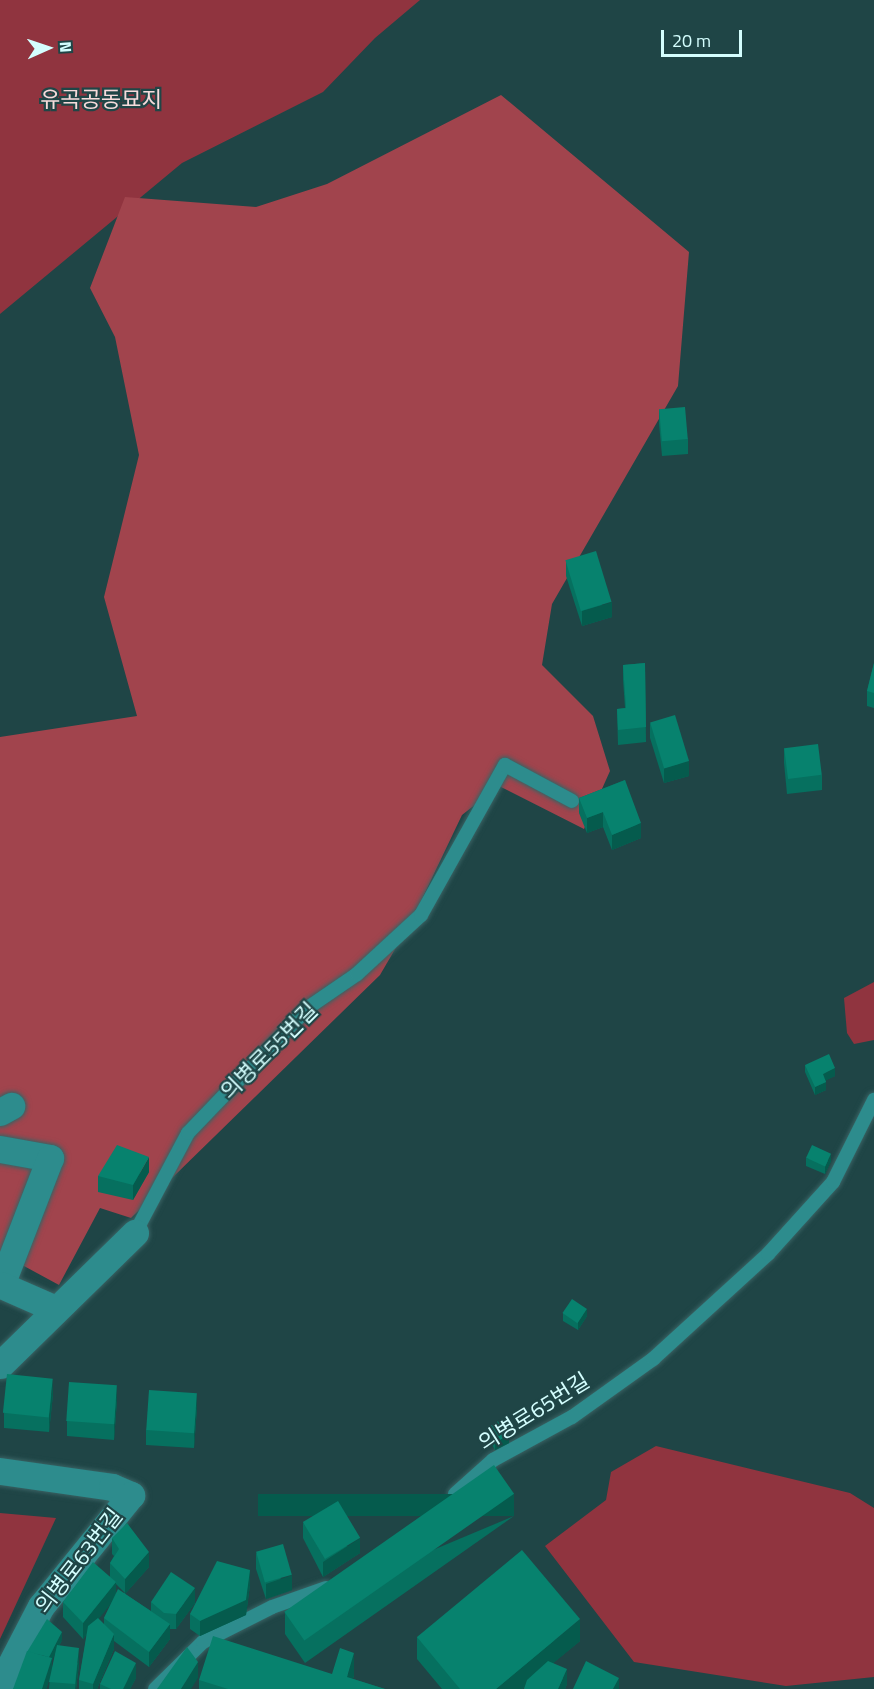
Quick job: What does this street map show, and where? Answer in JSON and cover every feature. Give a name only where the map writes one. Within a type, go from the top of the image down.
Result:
[{"type":"street","points":[[0,1149],[50,1158],[1,1285],[56,1309]]},
{"type":"street","name":"의병로55번길","points":[[0,1365],[135,1233]]},
{"type":"street","name":"의병로63번길","points":[[0,1471],[112,1487],[131,1495],[41,1606],[0,1685]]},
{"type":"lane","name":"의병로55번길","points":[[135,1233],[188,1133],[309,1007],[357,974],[421,915],[505,765],[572,801]]},
{"type":"lane","name":"의병로65번길","points":[[441,1507],[494,1460],[572,1417],[653,1359],[768,1254],[833,1182],[874,1100]]},
{"type":"lane","points":[[155,1689],[203,1642],[272,1607],[336,1585]]},
{"type":"green space","name":"유곡공동묘지","points":[[0,0],[420,0],[375,38],[323,92],[182,163],[0,314]]},
{"type":"green space","points":[[874,982],[874,1040],[854,1044],[847,1033],[844,998]]},
{"type":"green space","points":[[656,1446],[850,1493],[874,1508],[874,1677],[786,1686],[634,1662],[545,1546],[606,1500],[611,1472]]},
{"type":"green space","points":[[0,1513],[56,1518],[0,1639]]},
{"type":"shaded area","points":[[501,95],[689,252],[678,386],[552,604],[542,665],[593,716],[610,771],[584,829],[499,786],[462,815],[412,920],[380,975],[131,1218],[100,1208],[59,1285],[0,1253],[0,737],[137,716],[104,597],[139,455],[115,337],[90,288],[125,197],[256,207],[327,184]]},
{"type":"building","points":[[685,407],[688,439],[662,441],[659,409]]},
{"type":"building","points":[[596,551],[611,602],[581,611],[565,560]]},
{"type":"building","points":[[645,663],[646,727],[618,730],[617,709],[626,708],[623,665]]},
{"type":"building","points":[[874,663],[874,693],[867,691]]},
{"type":"building","points":[[675,715],[689,761],[664,769],[650,723]]},
{"type":"building","points":[[818,744],[822,775],[788,779],[784,748]]},
{"type":"building","points":[[625,780],[641,823],[612,835],[603,812],[587,818],[579,798]]},
{"type":"building","points":[[829,1054],[835,1068],[823,1074],[826,1082],[815,1087],[805,1065]]},
{"type":"building","points":[[117,1145],[149,1157],[133,1185],[98,1176]]},
{"type":"building","points":[[812,1145],[831,1154],[825,1167],[806,1158]]},
{"type":"building","points":[[572,1299],[587,1309],[577,1323],[562,1313]]},
{"type":"building","points":[[7,1374],[53,1379],[49,1418],[3,1413]]},
{"type":"building","points":[[69,1382],[117,1385],[114,1424],[66,1421]]},
{"type":"building","points":[[149,1390],[197,1393],[194,1433],[146,1430]]},
{"type":"building","points":[[500,1420],[509,1435],[496,1442],[487,1428]]},
{"type":"building","points":[[494,1465],[514,1494],[304,1641],[284,1612]]},
{"type":"building","points":[[338,1501],[360,1538],[325,1559],[303,1522]]},
{"type":"building","points":[[127,1523],[149,1552],[125,1579],[110,1563],[119,1549],[112,1538]]},
{"type":"building","points":[[283,1544],[292,1575],[265,1582],[256,1552]]},
{"type":"building","points":[[522,1550],[580,1619],[496,1689],[460,1689],[417,1637]]},
{"type":"building","points":[[217,1561],[250,1570],[246,1600],[200,1621],[190,1614]]},
{"type":"building","points":[[93,1562],[116,1582],[83,1623],[63,1602]]},
{"type":"building","points":[[171,1572],[195,1588],[176,1614],[164,1613],[151,1602]]},
{"type":"building","points":[[118,1589],[170,1624],[149,1652],[104,1618]]},
{"type":"building","points":[[98,1618],[114,1634],[93,1684],[79,1680],[88,1626]]},
{"type":"building","points":[[47,1619],[62,1632],[49,1657],[27,1652]]},
{"type":"building","points":[[213,1636],[332,1674],[340,1648],[354,1653],[347,1677],[385,1689],[228,1689],[199,1680]]},
{"type":"building","points":[[57,1645],[79,1648],[75,1684],[49,1682]]},
{"type":"building","points":[[187,1647],[198,1662],[181,1689],[157,1689]]},
{"type":"building","points":[[27,1651],[52,1658],[42,1689],[13,1689]]},
{"type":"building","points":[[115,1651],[136,1663],[123,1689],[111,1689],[100,1684]]},
{"type":"building","points":[[548,1661],[567,1669],[558,1689],[524,1689],[527,1680]]},
{"type":"building","points":[[586,1661],[619,1678],[613,1689],[573,1689]]}]
